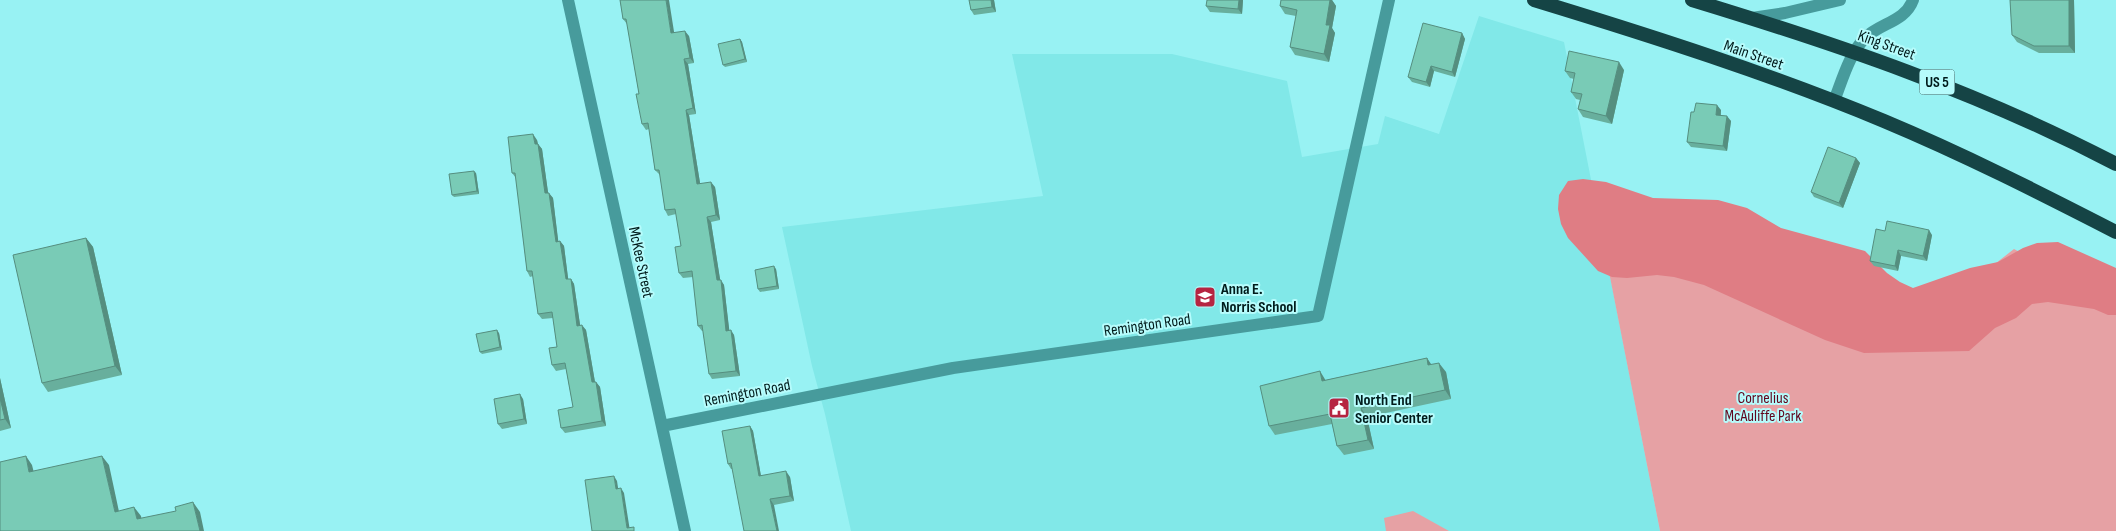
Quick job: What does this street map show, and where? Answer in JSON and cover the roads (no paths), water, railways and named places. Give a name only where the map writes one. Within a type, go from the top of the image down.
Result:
[{"type":"highway","name":"Main Street","points":[[1534,0],[1744,69],[1834,102]]},
{"type":"highway","name":"Main Street","points":[[1692,0],[1752,18]]},
{"type":"highway","name":"King Street","points":[[1752,18],[1855,52],[1986,102],[2116,164]]},
{"type":"highway","points":[[1834,102],[1952,151],[2116,232]]},
{"type":"street","name":"McKee Street","points":[[568,0],[685,531]]},
{"type":"street","name":"Remington Road","points":[[662,426],[953,368],[1318,316],[1389,0]]},
{"type":"street","name":"Main Street","points":[[1752,18],[1785,13],[1840,0]]},
{"type":"street","points":[[1834,102],[1855,52],[1871,33],[1906,13],[1913,0]]},
{"type":"place","name":"Anna E. Norris School","points":[[1205,297]]},
{"type":"place","name":"North End Senior Center","points":[[1339,408]]},
{"type":"park label","name":"Cornelius McAuliffe Park","points":[[1763,406]]}]
